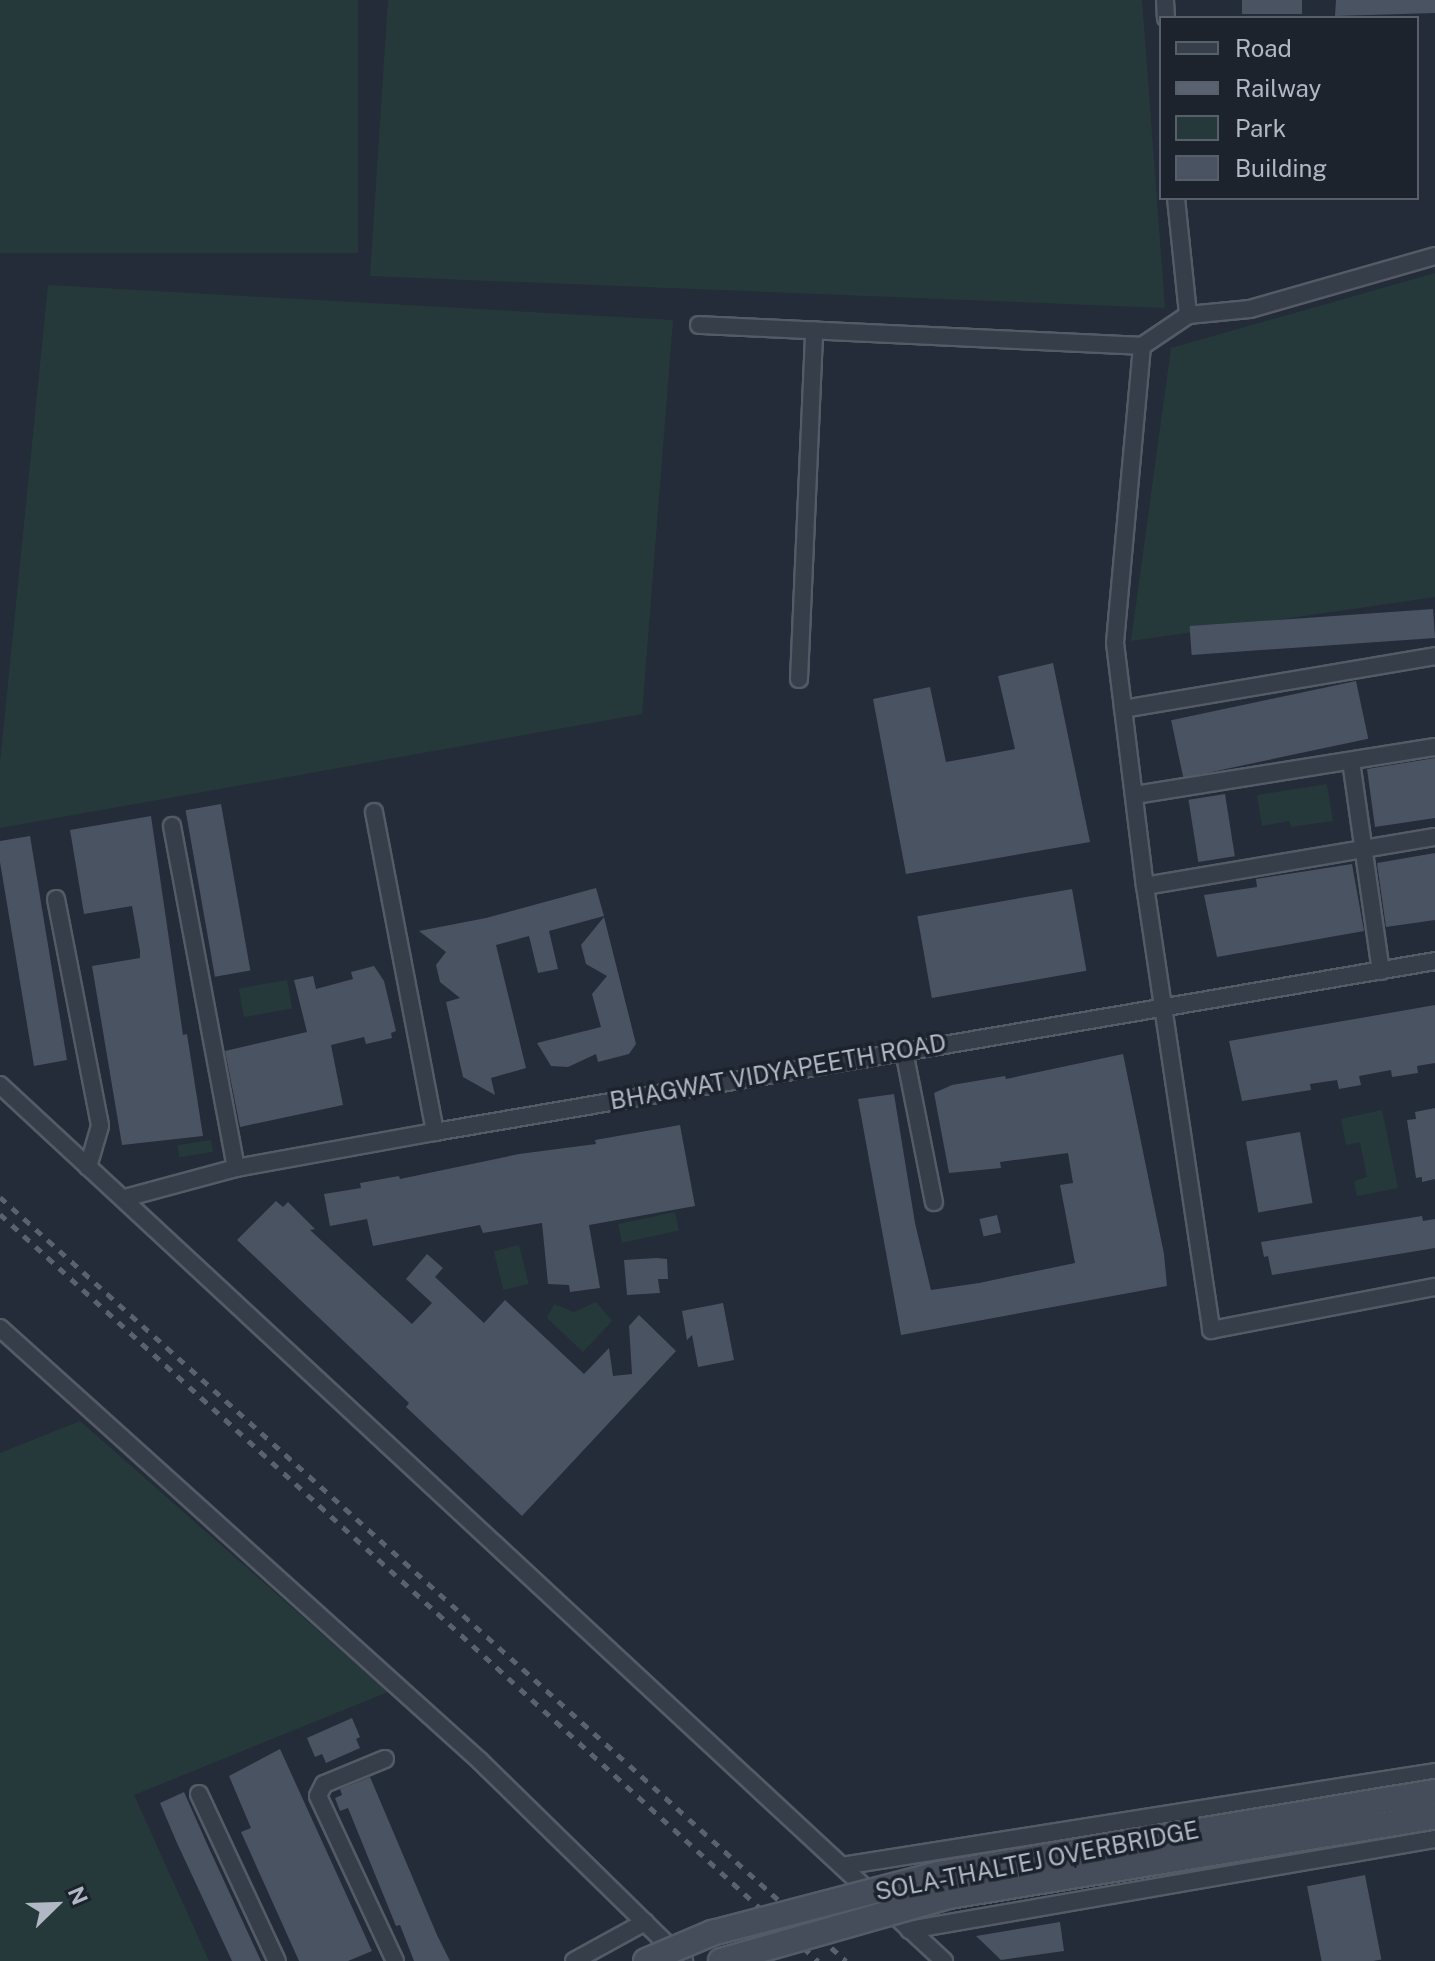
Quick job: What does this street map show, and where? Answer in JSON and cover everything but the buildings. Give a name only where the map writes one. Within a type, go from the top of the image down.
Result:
[{"type":"street","points":[[1176,200],[1188,315]]},
{"type":"street","points":[[699,325],[1142,346],[1188,315],[1250,309],[1435,256]]},
{"type":"street","points":[[799,679],[814,330]]},
{"type":"street","points":[[1142,346],[1115,643],[1145,886],[1211,1330],[1435,1287]]},
{"type":"street","points":[[1123,709],[1435,656]]},
{"type":"street","points":[[1135,795],[1435,747]]},
{"type":"street","points":[[1351,761],[1381,971]]},
{"type":"street","points":[[374,812],[435,1132]]},
{"type":"street","points":[[172,826],[236,1168]]},
{"type":"street","points":[[1145,886],[1435,837]]},
{"type":"street","points":[[56,899],[100,1126],[88,1167]]},
{"type":"street","name":"BHAGWAT VIDYAPEETH ROAD","points":[[125,1198],[236,1168],[1435,961]]},
{"type":"street","points":[[904,1051],[934,1202]]},
{"type":"street","points":[[0,1085],[944,1961]]},
{"type":"street","points":[[0,1328],[480,1761],[684,1961]]},
{"type":"street","points":[[385,1759],[324,1784],[318,1796],[395,1961]]},
{"type":"street","points":[[842,1866],[1435,1772]]},
{"type":"street","name":"SOLA-THALTEJ OVERBRIDGE","points":[[646,1961],[712,1933],[939,1874],[1435,1792]]},
{"type":"street","points":[[199,1794],[277,1961]]},
{"type":"street","name":"SOLA-THALTEJ OVERBRIDGE","points":[[721,1961],[949,1896],[1435,1816]]},
{"type":"street","points":[[909,1930],[1435,1839]]},
{"type":"street","points":[[574,1961],[600,1950],[645,1922]]},
{"type":"green space","points":[[0,0],[358,0],[358,253],[0,253]]},
{"type":"green space","points":[[388,0],[1142,0],[1165,308],[370,276]]},
{"type":"green space","points":[[1435,273],[1435,597],[1131,641],[1171,348]]},
{"type":"green space","points":[[48,285],[673,320],[642,714],[0,828],[0,763]]},
{"type":"green space","points":[[1327,784],[1333,821],[1291,827],[1289,821],[1262,826],[1257,795]]},
{"type":"green space","points":[[287,980],[292,1009],[244,1017],[239,989]]},
{"type":"green space","points":[[1382,1110],[1398,1188],[1357,1196],[1354,1181],[1367,1177],[1360,1142],[1346,1145],[1341,1119]]},
{"type":"green space","points":[[211,1140],[213,1152],[179,1157],[177,1145]]},
{"type":"green space","points":[[675,1212],[679,1231],[622,1243],[618,1224]]},
{"type":"green space","points":[[519,1245],[529,1284],[503,1290],[494,1251]]},
{"type":"green space","points":[[596,1302],[612,1321],[583,1352],[547,1318],[554,1304],[574,1312]]},
{"type":"green space","points":[[80,1421],[388,1692],[134,1795],[209,1961],[0,1961],[0,1453]]},
{"type":"railway","points":[[0,1197],[846,1961]]},
{"type":"railway","points":[[0,1214],[818,1961]]}]
